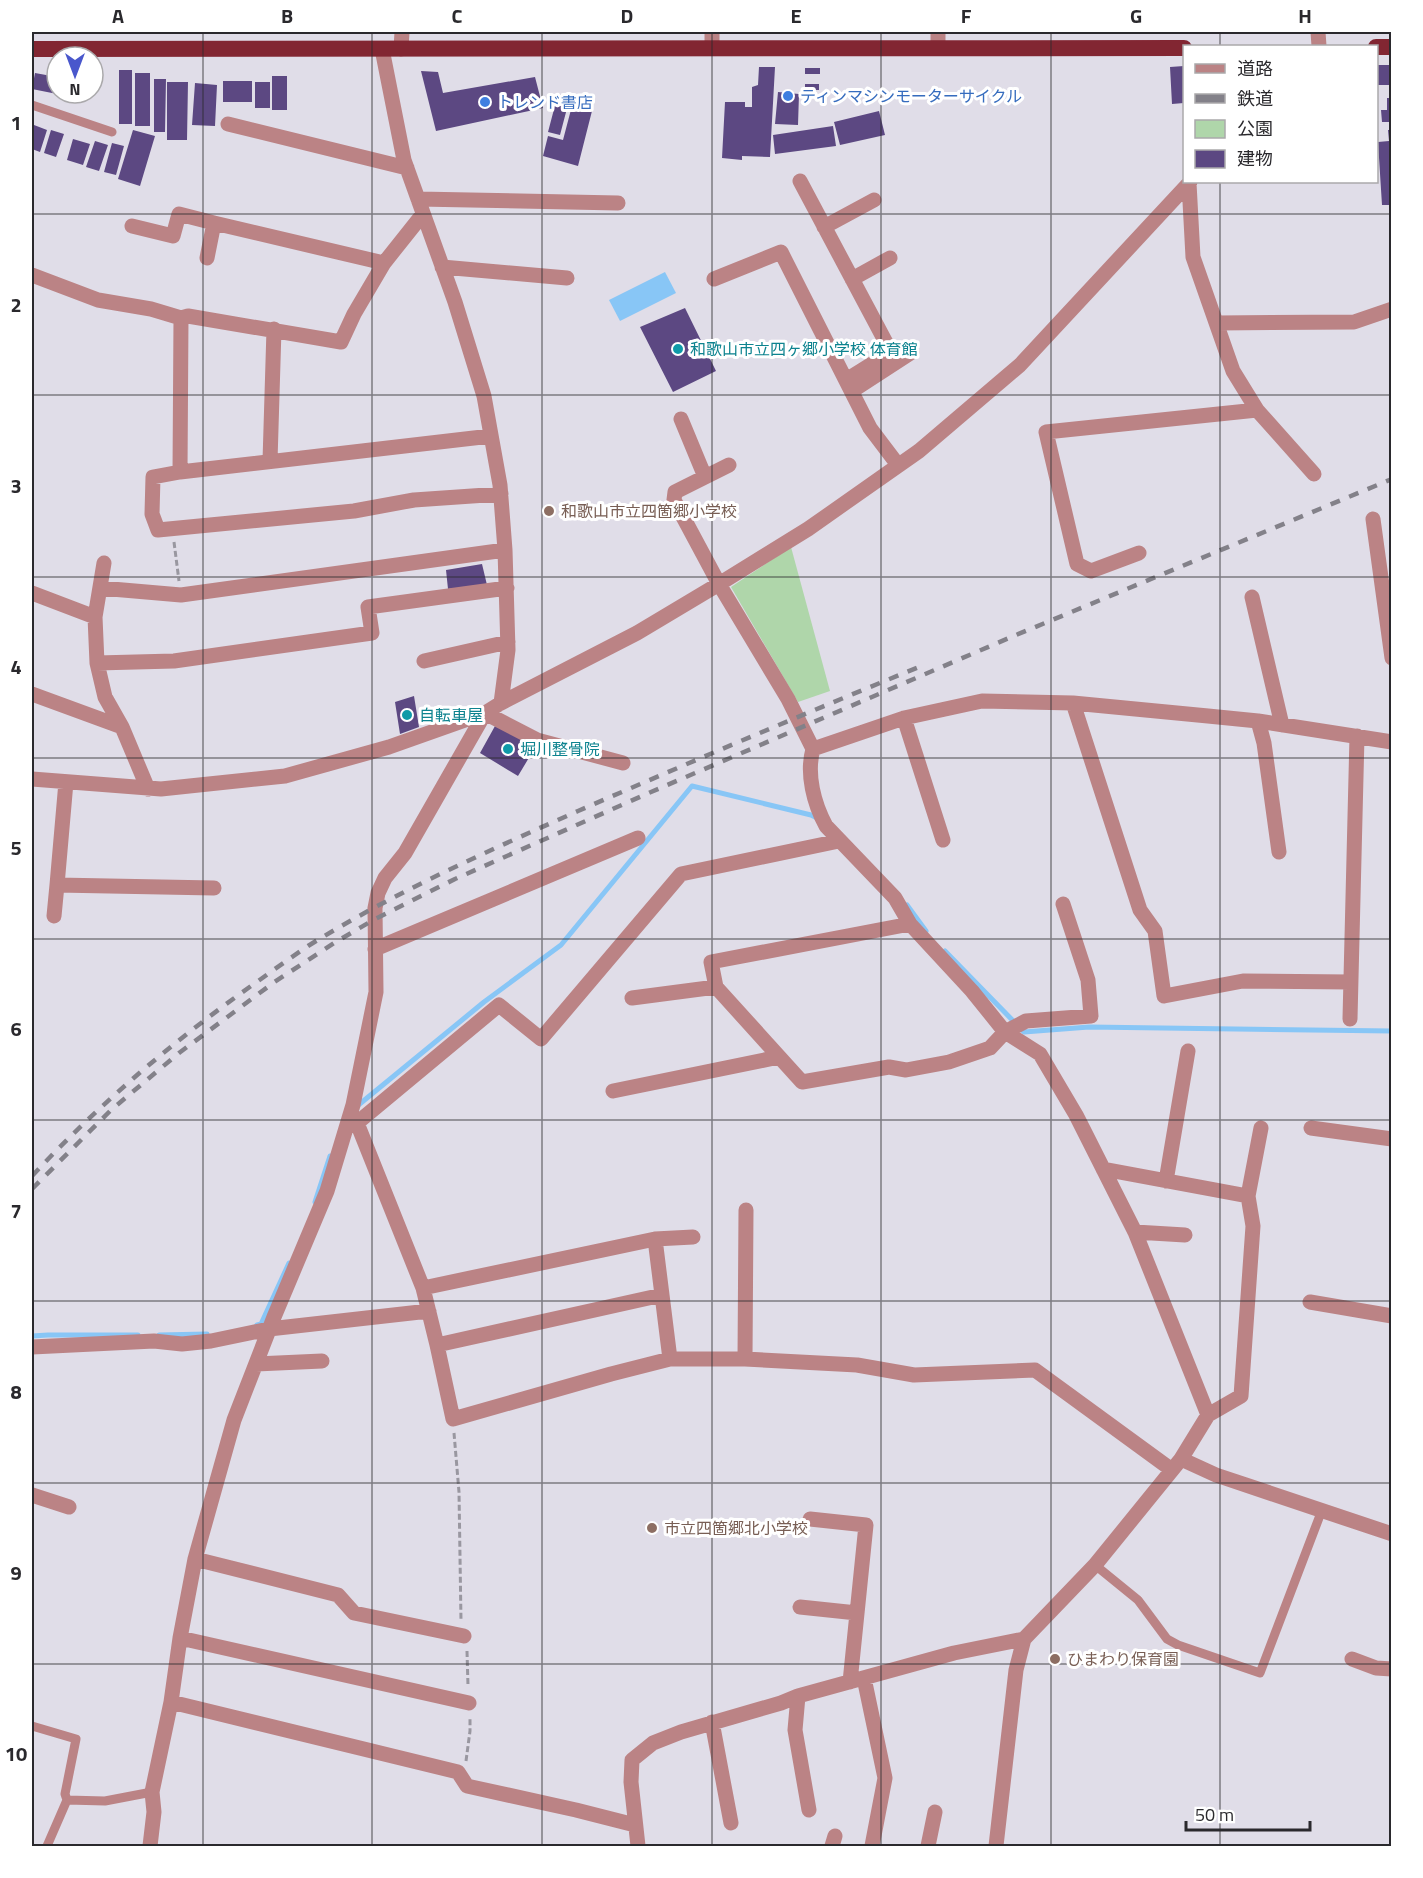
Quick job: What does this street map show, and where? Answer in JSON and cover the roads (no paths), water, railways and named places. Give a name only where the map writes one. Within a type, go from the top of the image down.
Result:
[{"type":"highway","points":[[32,49],[401,49],[712,40],[938,40],[1183,48]]},
{"type":"street","points":[[401,49],[402,32]]},
{"type":"street","points":[[382,49],[404,160],[484,396],[501,494],[505,550],[508,642],[501,703]]},
{"type":"street","points":[[228,124],[407,168]]},
{"type":"street","points":[[800,182],[891,352],[849,386]]},
{"type":"street","points":[[32,779],[160,789],[285,776],[389,747],[485,713],[637,633],[719,584],[807,529],[919,451],[1020,364],[1189,183]]},
{"type":"street","points":[[1190,183],[1193,257],[1233,371],[1257,410],[1314,474]]},
{"type":"street","points":[[418,199],[618,202]]},
{"type":"street","points":[[824,227],[874,200]]},
{"type":"street","points":[[132,226],[173,236],[178,214],[384,263]]},
{"type":"street","points":[[32,275],[98,300],[151,309],[181,318],[188,316],[341,342],[354,314],[384,263],[423,214]]},
{"type":"street","points":[[207,258],[214,223]]},
{"type":"street","points":[[714,279],[781,252],[870,428],[898,465]]},
{"type":"street","points":[[852,279],[890,258]]},
{"type":"street","points":[[442,267],[567,278]]},
{"type":"street","points":[[1217,323],[1354,322],[1392,309]]},
{"type":"street","points":[[180,472],[181,318]]},
{"type":"street","points":[[270,461],[274,329]]},
{"type":"street","points":[[849,386],[912,352]]},
{"type":"street","points":[[1139,553],[1091,571],[1077,564],[1046,432],[1257,410]]},
{"type":"street","points":[[681,419],[705,477]]},
{"type":"street","points":[[491,436],[153,477],[152,514],[158,530],[354,510],[414,500],[501,494]]},
{"type":"street","points":[[729,465],[675,492],[674,500],[719,584],[788,699],[813,749],[810,759],[811,777],[823,820],[839,841],[895,898],[910,924],[972,991],[1040,1054],[1076,1115],[1135,1232],[1208,1415]]},
{"type":"street","points":[[1373,519],[1392,658]]},
{"type":"street","points":[[100,588],[181,595],[505,550]]},
{"type":"street","points":[[104,563],[95,617],[97,663],[105,697],[122,727],[148,789]]},
{"type":"street","points":[[97,663],[174,661],[372,633],[368,607],[507,588]]},
{"type":"street","points":[[32,593],[95,617]]},
{"type":"street","points":[[1252,597],[1282,725]]},
{"type":"street","points":[[424,661],[508,642]]},
{"type":"street","points":[[32,694],[122,727]]},
{"type":"street","points":[[813,749],[904,718],[982,701],[1073,703],[1258,721],[1392,742]]},
{"type":"street","points":[[1073,703],[1140,910],[1155,931],[1164,996],[1243,981],[1351,982]]},
{"type":"street","points":[[485,713],[537,740],[622,763]]},
{"type":"street","points":[[150,1846],[154,1812],[152,1792],[171,1702],[195,1559],[234,1420],[269,1329],[327,1191],[353,1116],[376,992],[375,908],[378,893],[385,878],[405,853],[485,713]]},
{"type":"street","points":[[904,718],[943,840]]},
{"type":"street","points":[[1258,721],[1264,743],[1279,852]]},
{"type":"street","points":[[1350,1019],[1357,736]]},
{"type":"street","points":[[54,916],[66,782]]},
{"type":"street","points":[[375,950],[638,838]]},
{"type":"street","points":[[353,1116],[499,1005],[541,1038],[681,874],[839,841]]},
{"type":"street","points":[[57,885],[214,888]]},
{"type":"street","points":[[910,924],[711,963],[716,987],[802,1082],[889,1067],[906,1070],[949,1062],[990,1048],[1013,1028],[1026,1021],[1091,1016],[1088,980],[1063,904]]},
{"type":"street","points":[[632,998],[716,987]]},
{"type":"street","points":[[1166,1181],[1188,1051]]},
{"type":"street","points":[[613,1091],[779,1057]]},
{"type":"street","points":[[353,1116],[423,1288],[438,1345],[453,1419],[670,1359],[745,1359],[857,1365],[914,1375],[1035,1370],[1177,1465],[1216,1475],[1392,1534]]},
{"type":"street","points":[[996,1846],[1016,1670],[1024,1639],[1095,1565],[1177,1465],[1208,1415],[1241,1396],[1253,1226],[1248,1196],[1261,1128]]},
{"type":"street","points":[[1311,1128],[1392,1139]]},
{"type":"street","points":[[1103,1169],[1248,1196]]},
{"type":"street","points":[[745,1359],[746,1210]]},
{"type":"street","points":[[1135,1232],[1185,1235]]},
{"type":"street","points":[[423,1288],[656,1239],[693,1237]]},
{"type":"street","points":[[656,1239],[670,1359]]},
{"type":"street","points":[[438,1345],[662,1295]]},
{"type":"street","points":[[1310,1302],[1392,1316]]},
{"type":"street","points":[[32,1347],[154,1341],[182,1344],[211,1341],[269,1329],[429,1311]]},
{"type":"street","points":[[256,1364],[322,1361]]},
{"type":"street","points":[[32,1495],[69,1507]]},
{"type":"street","points":[[810,1519],[866,1525],[857,1613],[857,1680],[885,1778],[872,1846]]},
{"type":"street","points":[[195,1559],[338,1595],[354,1613],[464,1636]]},
{"type":"street","points":[[800,1607],[857,1613]]},
{"type":"street","points":[[180,1638],[469,1703]]},
{"type":"street","points":[[638,1846],[632,1760],[653,1743],[798,1696],[954,1653],[1024,1639]]},
{"type":"street","points":[[1352,1659],[1376,1668],[1392,1669]]},
{"type":"street","points":[[798,1696],[795,1730],[809,1810]]},
{"type":"street","points":[[171,1702],[458,1772],[467,1786],[635,1825]]},
{"type":"street","points":[[712,1722],[732,1823]]},
{"type":"street","points":[[928,1846],[935,1812]]},
{"type":"lane","points":[[32,105],[112,132]]},
{"type":"lane","points":[[1095,1565],[1138,1600],[1167,1639],[1178,1645],[1260,1672],[1322,1510]]},
{"type":"lane","points":[[32,1726],[75,1739],[65,1794],[67,1800],[48,1846]]},
{"type":"lane","points":[[67,1800],[105,1801],[152,1792]]},
{"type":"water","points":[[665,272],[676,293],[620,321],[609,300]]},
{"type":"waterway","points":[[356,1107],[484,1002],[561,945],[692,786],[817,818]]},
{"type":"waterway","points":[[907,905],[926,931]]},
{"type":"waterway","points":[[945,951],[1024,1032],[1089,1027],[1392,1031]]},
{"type":"waterway","points":[[315,1202],[330,1156]]},
{"type":"waterway","points":[[257,1325],[261,1324],[289,1263]]},
{"type":"waterway","points":[[159,1335],[207,1334]]},
{"type":"waterway","points":[[32,1336],[138,1335]]},
{"type":"railway","points":[[32,1189],[111,1110],[179,1053],[273,983],[375,919],[455,879],[651,792],[1016,635],[1392,479]]},
{"type":"railway","points":[[32,1176],[85,1122],[170,1047],[308,946],[373,908],[543,826],[924,665]]},
{"type":"place","name":"ティンマシンモーターサイクル","points":[[788,96]]},
{"type":"place","name":"トレンド書店","points":[[485,102]]},
{"type":"place","name":"和歌山市立四ヶ郷小学校 体育館","points":[[678,349]]},
{"type":"place","name":"和歌山市立四箇郷小学校","points":[[549,511]]},
{"type":"place","name":"自転車屋","points":[[407,715]]},
{"type":"place","name":"堀川整骨院","points":[[508,749]]},
{"type":"place","name":"市立四箇郷北小学校","points":[[652,1528]]},
{"type":"place","name":"ひまわり保育園","points":[[1055,1659]]}]
